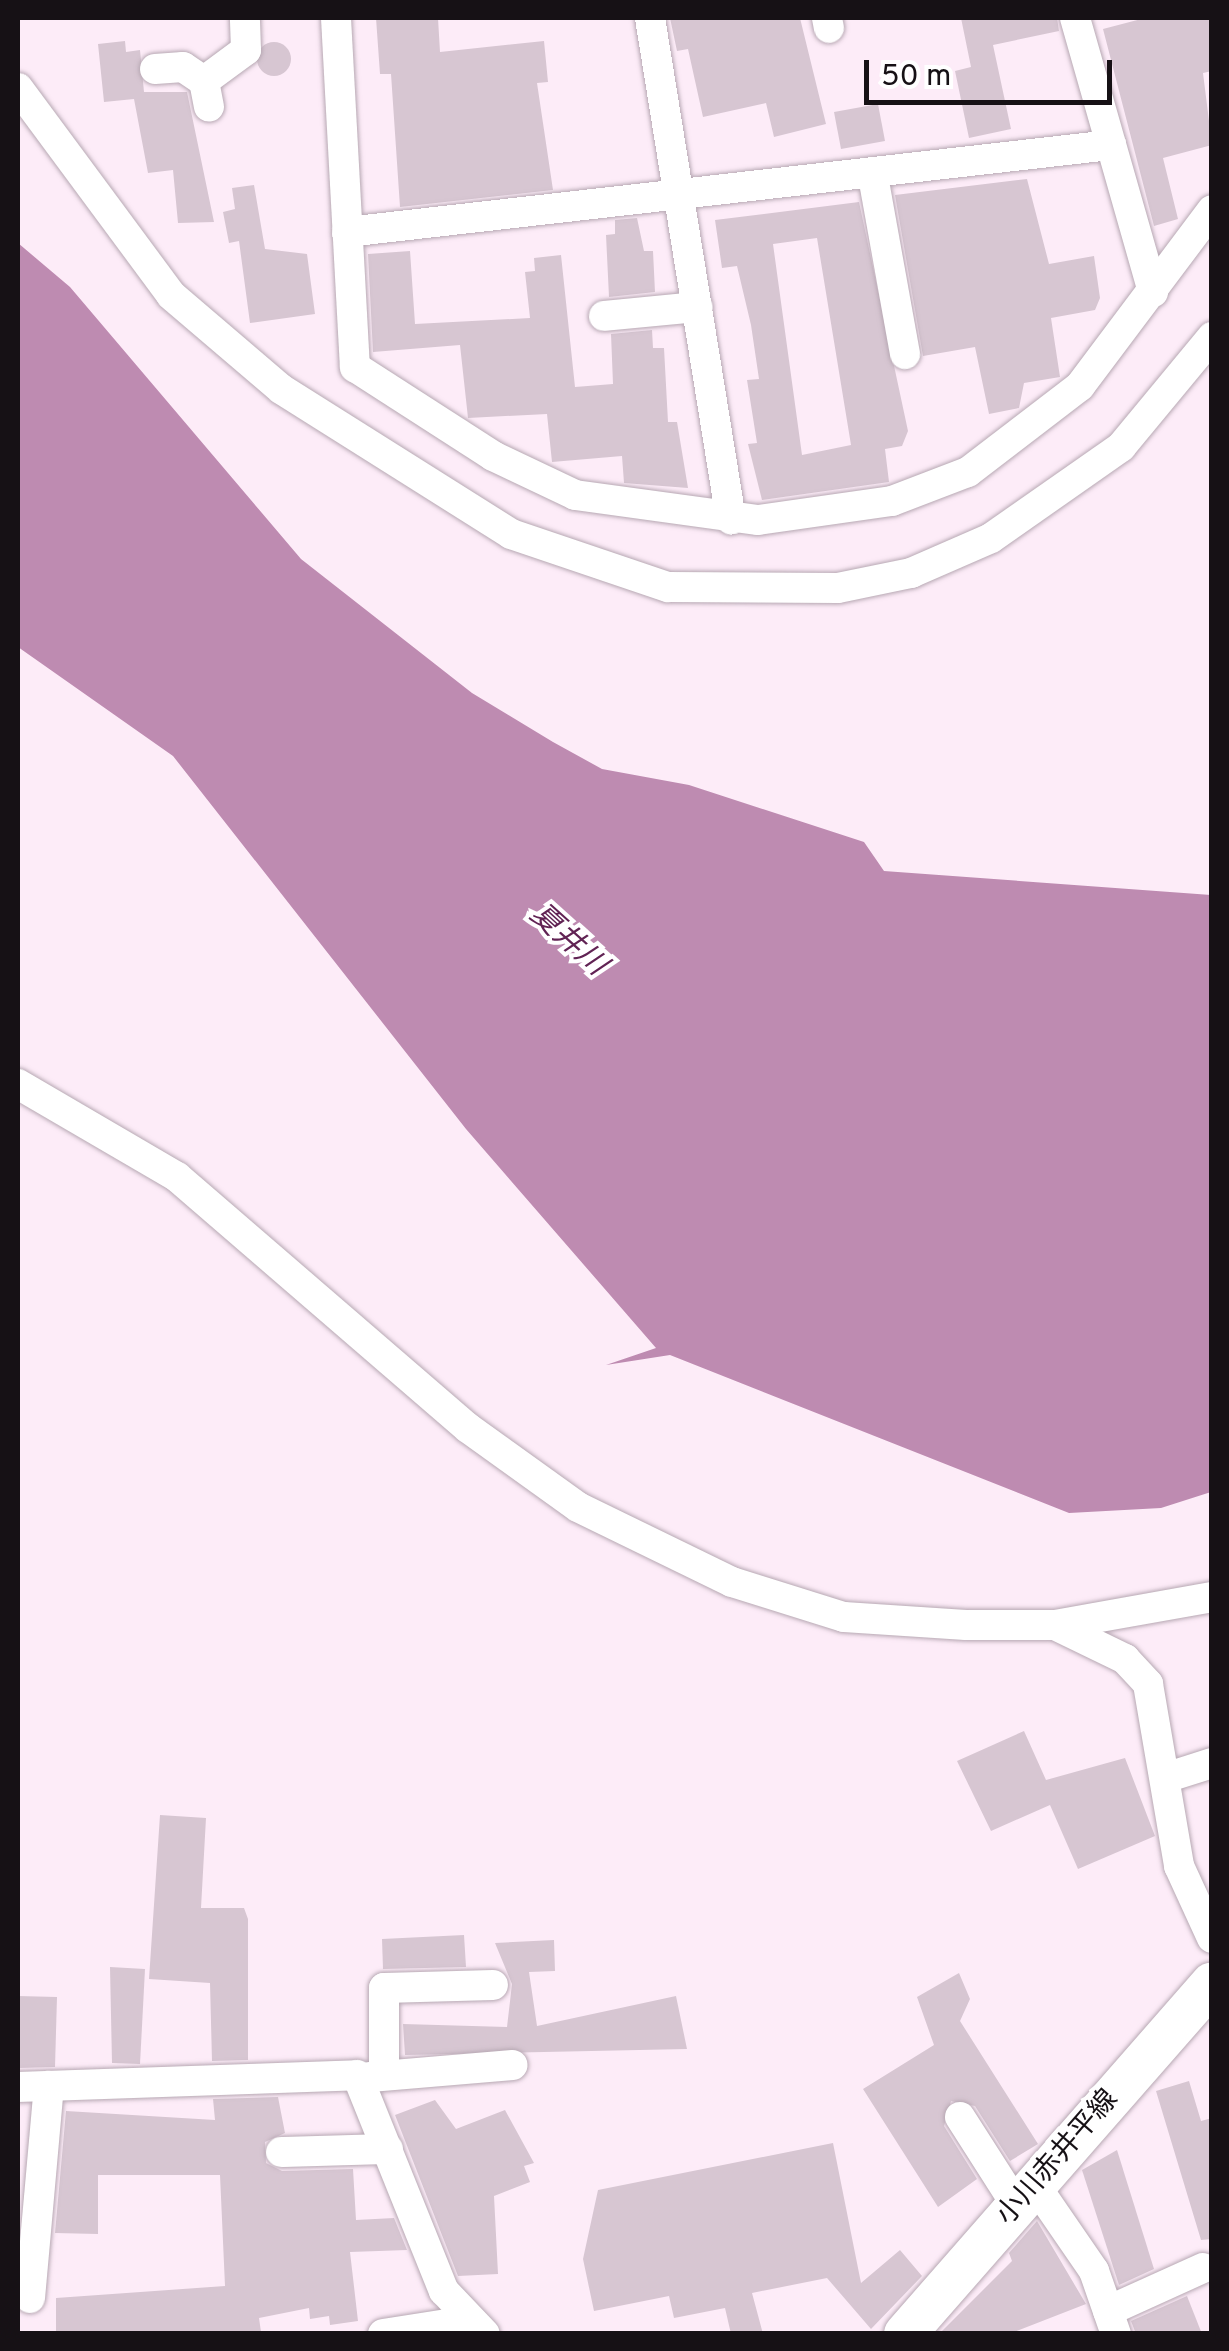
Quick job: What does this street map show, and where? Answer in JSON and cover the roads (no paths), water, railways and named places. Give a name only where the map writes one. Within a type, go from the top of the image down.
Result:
[{"type":"main road","name":"小川赤井平線","points":[[906,2334],[1212,1983]]},
{"type":"street","points":[[155,69],[183,67],[207,94],[246,50],[244,18]]},
{"type":"street","points":[[336,18],[354,367],[493,456],[575,495],[731,519],[892,502],[968,472],[1080,386],[1212,210]]},
{"type":"street","points":[[650,18],[731,519]]},
{"type":"street","points":[[1075,18],[1153,292]]},
{"type":"street","points":[[18,88],[171,295],[280,389],[510,534],[668,587],[838,588],[911,573],[991,538],[1121,447],[1212,337]]},
{"type":"street","points":[[347,232],[681,201],[1111,145]]},
{"type":"street","points":[[873,176],[905,354]]},
{"type":"street","points":[[604,316],[698,307]]},
{"type":"street","points":[[18,1084],[177,1177],[468,1428],[653,1547],[844,1617],[1055,1625],[1212,1598]]},
{"type":"street","points":[[1055,1625],[1142,1675],[1180,1866],[1212,1938]]},
{"type":"street","points":[[1165,1778],[1212,1762]]},
{"type":"street","points":[[383,2334],[476,2327],[424,2249],[388,2148],[375,2077],[384,1988],[493,1985]]},
{"type":"street","points":[[18,2087],[342,2072],[375,2077],[512,2066]]},
{"type":"street","points":[[30,2298],[48,2086]]},
{"type":"street","points":[[960,2116],[1089,2262],[1112,2322],[1204,2268]]},
{"type":"street","points":[[281,2152],[388,2148]]},
{"type":"water","name":"夏井川","points":[[18,243],[70,287],[301,559],[472,693],[602,769],[689,785],[864,842],[884,871],[1211,895],[1211,1492],[1161,1508],[1069,1513],[670,1355],[606,1365],[656,1348],[466,1129],[173,756],[18,647]]}]
